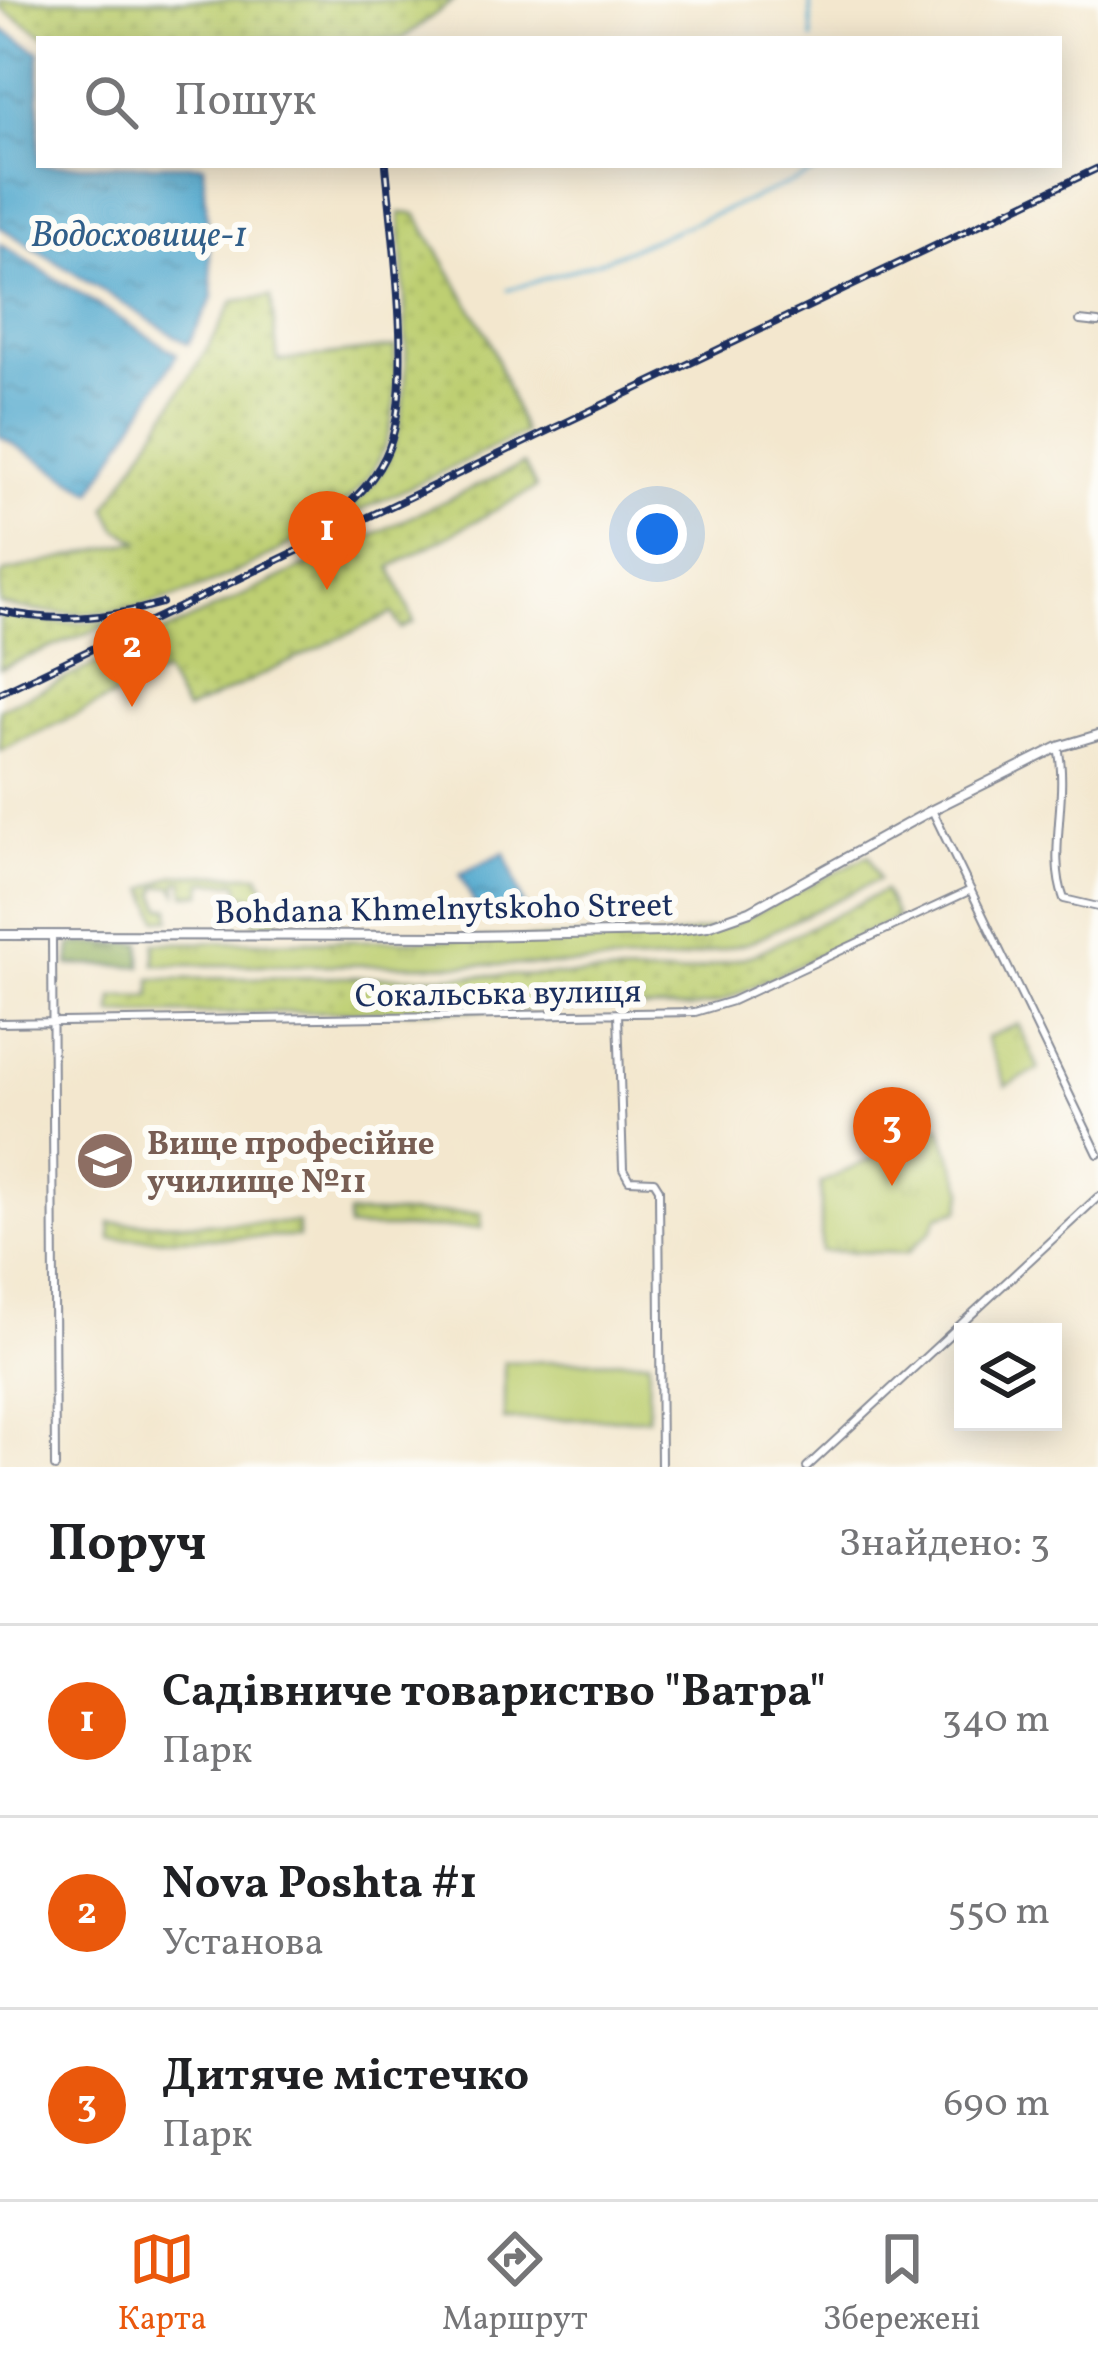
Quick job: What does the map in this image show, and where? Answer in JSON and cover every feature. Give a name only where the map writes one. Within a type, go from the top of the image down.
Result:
[{"type":"street","points":[[1080,321],[1098,322]]},
{"type":"street","name":"Bohdana Khmelnytskoho Street","points":[[0,935],[488,936],[689,929],[738,916],[932,810],[1058,747],[1098,735]]},
{"type":"street","points":[[1058,747],[1064,793],[1057,881],[1064,899],[1098,908]]},
{"type":"street","points":[[932,810],[1098,1154]]},
{"type":"street","name":"Сокальська вулиця","points":[[0,1023],[714,1009],[971,890]]},
{"type":"street","points":[[52,935],[55,1467]]},
{"type":"street","points":[[618,1014],[622,1169],[629,1180],[654,1180],[658,1190],[661,1467]]},
{"type":"street","points":[[807,1467],[1098,1196]]},
{"type":"green space","points":[[0,0],[454,0],[406,36],[45,36],[0,8]]},
{"type":"green space","points":[[400,213],[416,214],[488,336],[524,433],[334,523],[380,474],[396,440],[406,377]]},
{"type":"green space","points":[[271,297],[278,361],[395,347],[393,416],[381,455],[364,483],[307,533],[271,555],[160,601],[95,613],[0,604],[0,578],[5,572],[139,541],[117,529],[107,508],[233,301]]},
{"type":"green space","points":[[524,464],[536,488],[391,567],[414,622],[401,629],[393,613],[186,711],[164,673],[0,751],[0,709]]},
{"type":"green space","points":[[0,614],[62,622],[123,619],[0,668]]},
{"type":"green space","points":[[869,855],[879,879],[748,943],[672,961],[155,965],[155,943],[671,937],[734,924]]},
{"type":"green space","points":[[175,875],[259,875],[279,923],[254,923],[253,912],[263,910],[260,897],[240,895],[238,883],[203,882],[202,894],[185,894],[183,881],[177,882],[177,893],[172,886],[158,887],[156,894],[162,908],[170,908],[171,919],[158,920],[146,889]]},
{"type":"green space","points":[[884,891],[897,918],[718,1003],[691,1008],[112,1014],[113,997],[151,996],[151,979],[682,974],[753,955]]},
{"type":"green space","points":[[141,943],[141,966],[69,965],[71,944]]},
{"type":"green space","points":[[1018,1024],[1039,1069],[1006,1086],[986,1038]]},
{"type":"green space","points":[[940,1126],[964,1190],[960,1210],[938,1216],[931,1231],[907,1253],[821,1251],[821,1183]]},
{"type":"green space","points":[[481,1213],[481,1228],[348,1228],[348,1214]]},
{"type":"green space","points":[[110,1223],[298,1223],[298,1237],[111,1239]]},
{"type":"green space","points":[[649,1360],[648,1418],[504,1420],[504,1362]]},
{"type":"water","name":"Водосховище-1","points":[[0,28],[36,50],[36,168],[203,168],[213,298],[188,344],[0,227]]},
{"type":"water","points":[[0,244],[177,354],[92,492],[0,436]]},
{"type":"water","points":[[505,853],[527,915],[480,915],[460,874]]},
{"type":"waterway","points":[[810,0],[812,36]]},
{"type":"waterway","points":[[508,290],[601,261],[824,168]]},
{"type":"railway","points":[[316,530],[372,479],[394,430],[401,357],[386,168]]},
{"type":"railway","points":[[0,693],[1098,168]]},
{"type":"railway","points":[[0,611],[81,618],[162,603]]},
{"type":"place","name":"Садівниче товариство \"Ватра\"","points":[[327,590]]},
{"type":"place","name":"Nova Poshta #1","points":[[132,707]]},
{"type":"place","name":"Вище професійне училище №11","points":[[105,1161]]},
{"type":"place","name":"Дитяче містечко","points":[[892,1186]]}]
